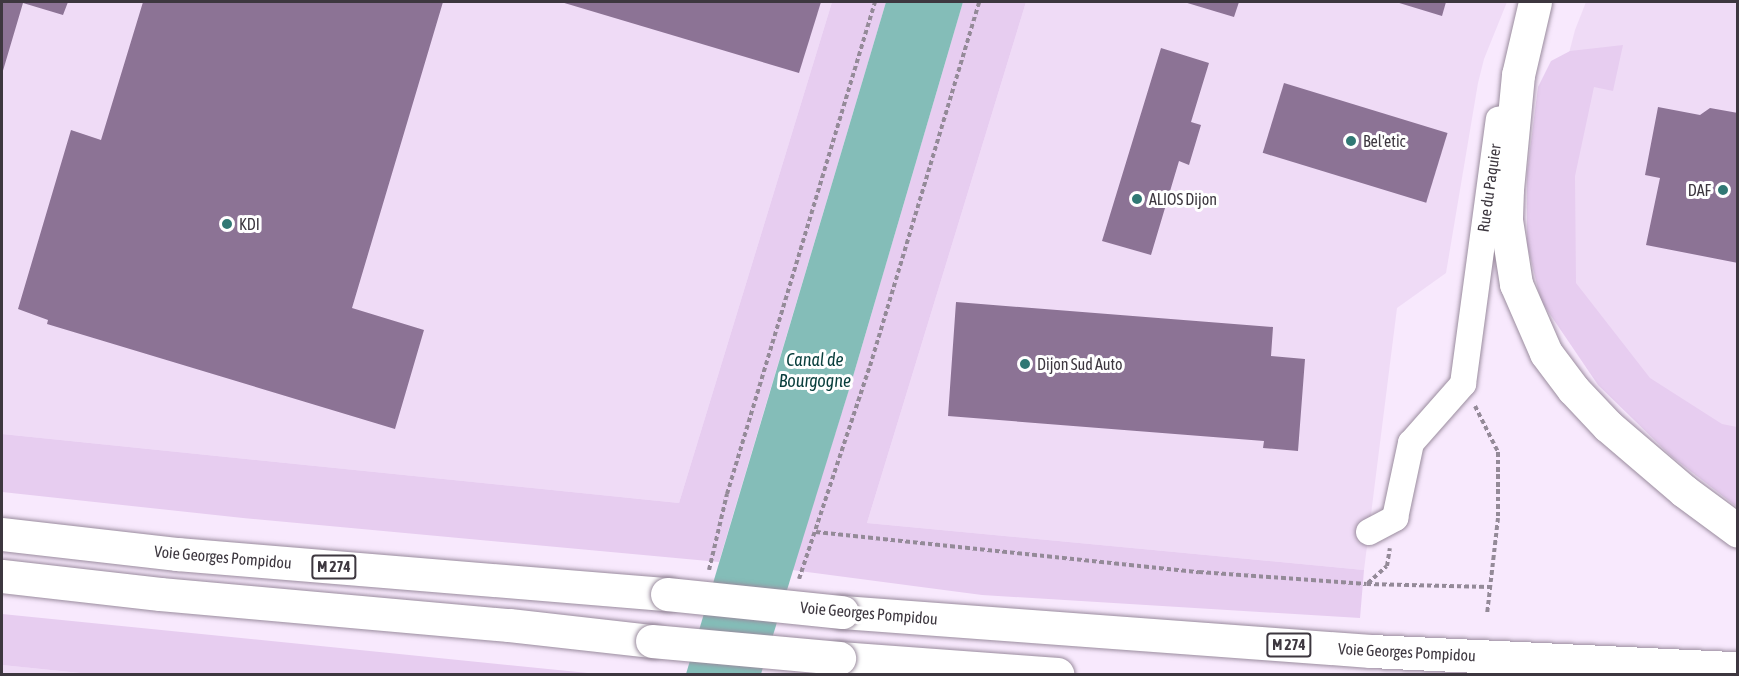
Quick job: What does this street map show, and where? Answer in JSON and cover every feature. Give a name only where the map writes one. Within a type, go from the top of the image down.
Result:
[{"type":"main road","name":"Rue du Paquier","points":[[1507,189],[1518,75],[1535,2]]},
{"type":"main road","points":[[1507,189],[1506,220],[1516,284],[1546,353],[1573,389],[1608,426],[1684,491],[1737,531]]},
{"type":"main road","name":"Voie Georges Pompidou","points":[[2,534],[177,554],[667,594],[842,612],[1371,651],[1737,668]]},
{"type":"main road","points":[[2,576],[160,594],[509,625],[652,641],[1057,675]]},
{"type":"street","name":"Rue du Paquier","points":[[1463,384],[1498,119],[1518,75]]},
{"type":"street","name":"Rue du Paquier","points":[[1473,306],[1507,189]]},
{"type":"street","points":[[1369,532],[1395,518],[1411,443],[1463,384]]},
{"type":"path","points":[[707,577],[731,483],[874,2]]},
{"type":"path","points":[[798,584],[870,366],[979,2]]},
{"type":"path","points":[[1463,384],[1498,452],[1498,518],[1487,614]]},
{"type":"path","points":[[816,532],[1199,572],[1361,583],[1490,587]]},
{"type":"shaded area","points":[[2,2],[832,2],[679,503],[2,434]]},
{"type":"shaded area","points":[[832,2],[886,2],[719,562],[243,518],[2,492],[2,434],[679,503]]},
{"type":"shaded area","points":[[963,2],[1026,2],[867,523],[1364,570],[1360,618],[982,595],[792,570],[852,380]]},
{"type":"shaded area","points":[[1026,2],[1507,2],[1484,59],[1478,83],[1446,273],[1397,308],[1364,570],[867,523]]},
{"type":"shaded area","points":[[1586,2],[1737,2],[1737,458],[1551,289],[1547,138],[1575,30]]},
{"type":"shaded area","points":[[1623,45],[1613,91],[1594,87],[1575,176],[1576,283],[1650,378],[1722,424],[1737,427],[1737,507],[1671,456],[1598,385],[1541,301],[1527,244],[1527,173],[1538,87],[1551,61],[1570,51]]},
{"type":"shaded area","points":[[2,614],[598,674],[90,674],[2,665]]},
{"type":"shaded area","points":[[2,665],[90,674],[2,674]]},
{"type":"water","name":"Canal de Bourgogne","points":[[886,2],[963,2],[852,380],[761,674],[686,674]]},
{"type":"building","points":[[2,2],[68,2],[63,15],[23,3],[2,74]]},
{"type":"building","name":"KDI","points":[[143,2],[443,2],[352,308],[424,330],[395,429],[47,324],[48,320],[18,309],[71,130],[101,140]]},
{"type":"building","points":[[561,2],[821,2],[799,73]]},
{"type":"building","points":[[1184,2],[1239,2],[1234,17]]},
{"type":"building","points":[[1396,2],[1446,2],[1442,16]]},
{"type":"building","points":[[1161,48],[1209,63],[1191,122],[1201,125],[1189,165],[1179,161],[1151,255],[1102,241]]},
{"type":"building","points":[[1284,83],[1448,133],[1426,203],[1263,153]]},
{"type":"building","points":[[1658,107],[1700,115],[1710,108],[1738,113],[1738,263],[1646,245],[1660,178],[1645,175]]},
{"type":"building","points":[[956,302],[1273,327],[1271,356],[1305,359],[1298,451],[1263,448],[1264,441],[948,416]]},
{"type":"place","name":"Bel'etic","points":[[1351,141]]},
{"type":"place","name":"DAF","points":[[1723,190]]},
{"type":"place","name":"ALIOS Dijon","points":[[1137,199]]},
{"type":"place","name":"KDI","points":[[227,224]]},
{"type":"place","name":"Dijon Sud Auto","points":[[1025,364]]}]
